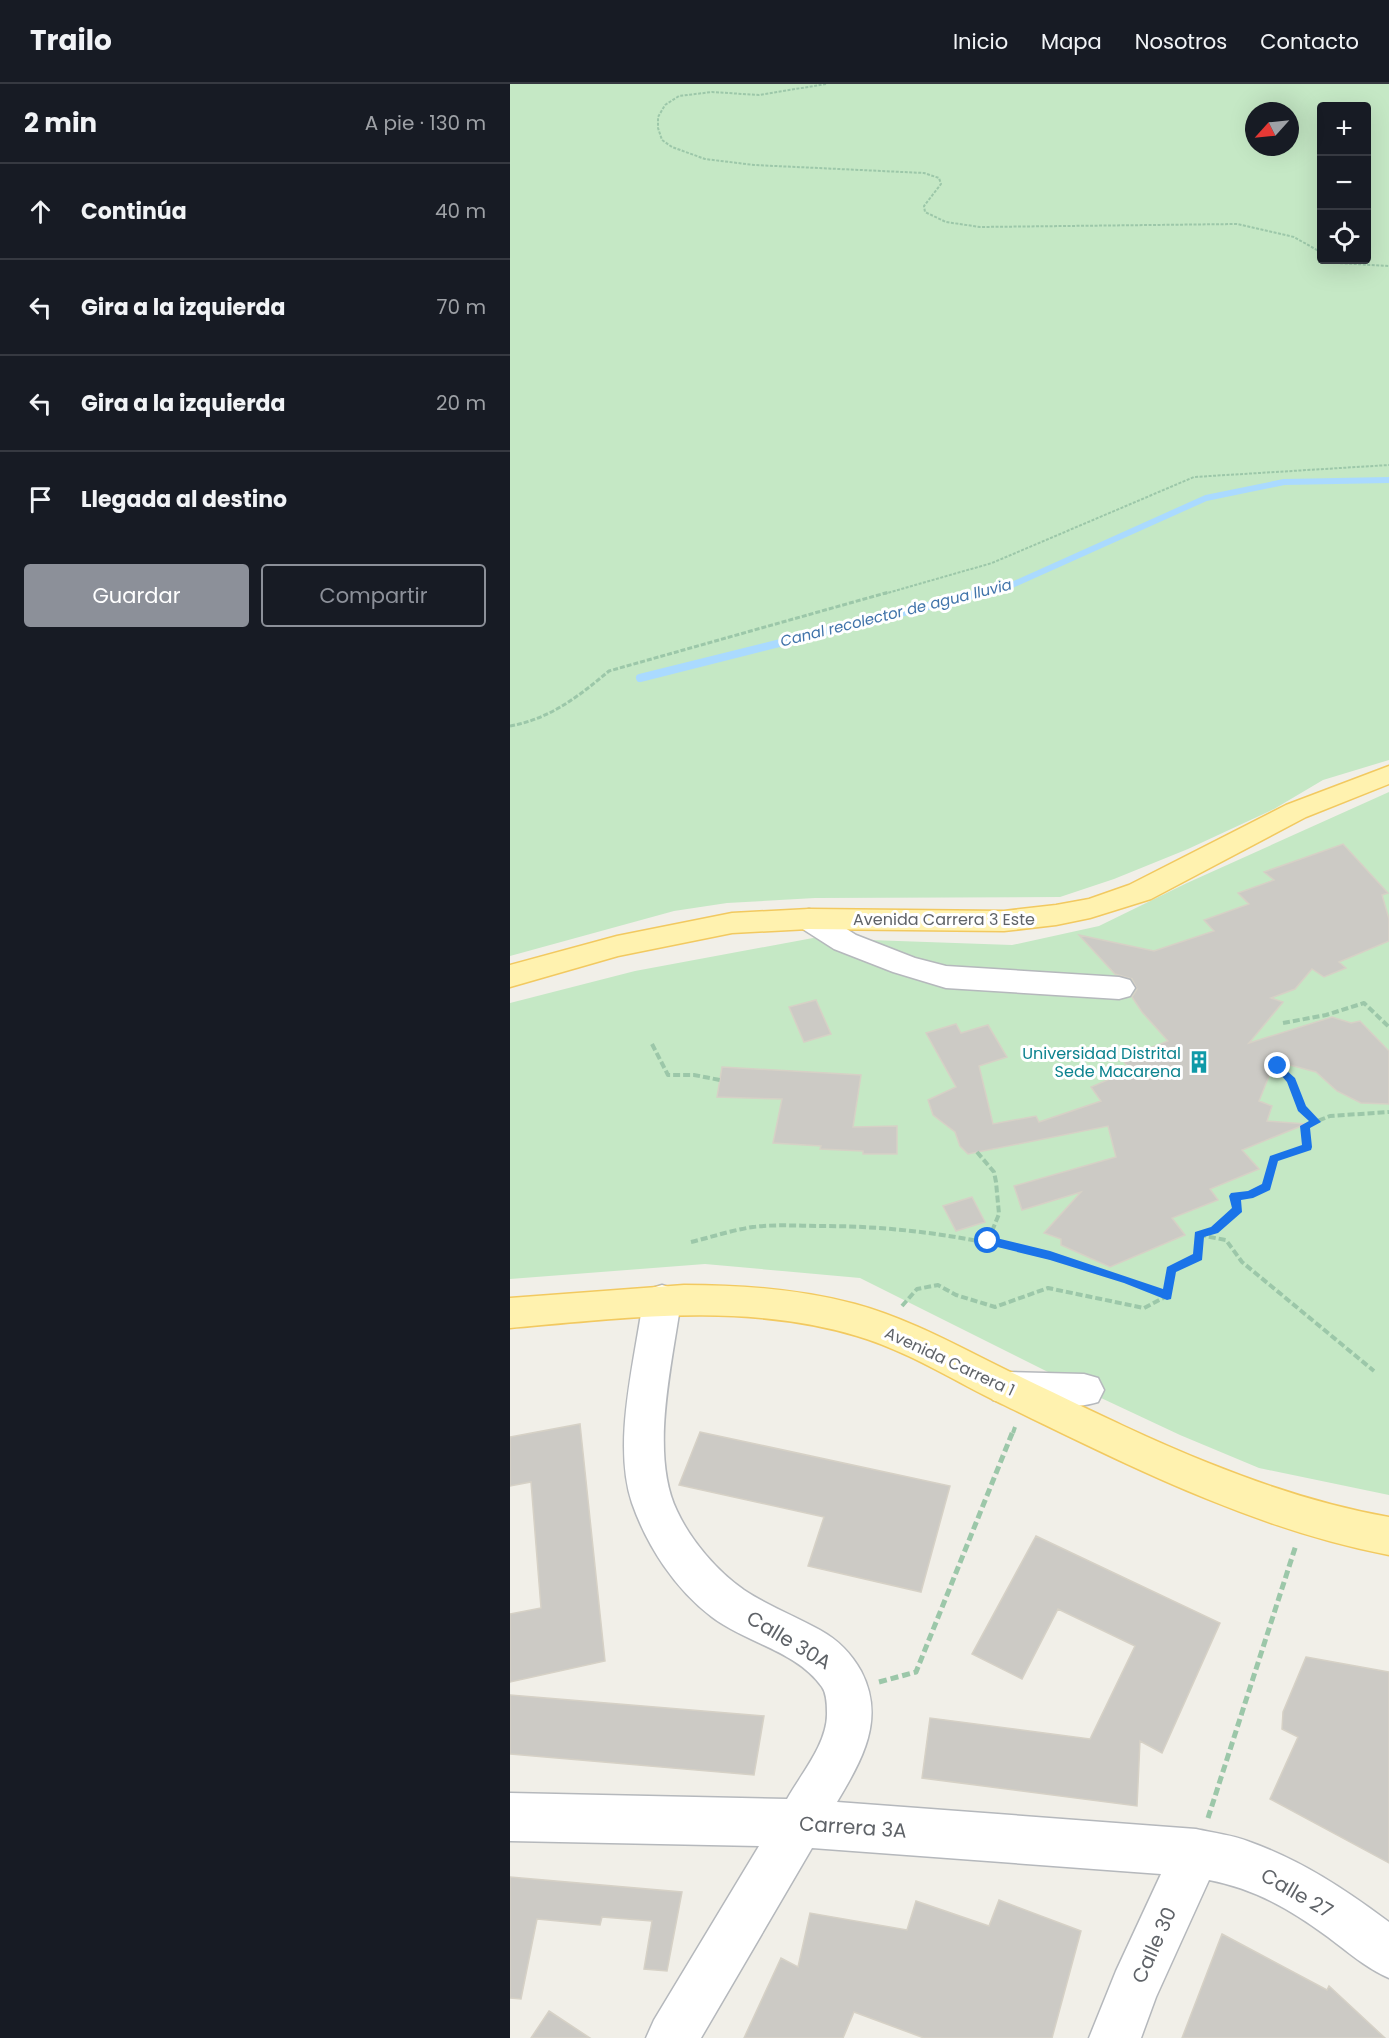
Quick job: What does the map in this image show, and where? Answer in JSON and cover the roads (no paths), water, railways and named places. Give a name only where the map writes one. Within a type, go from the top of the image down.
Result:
[{"type":"main road","name":"Avenida Carrera 3 Este","points":[[510,976],[617,946],[693,929],[769,920],[1004,921],[1036,919],[1082,911],[1116,902],[1140,892],[1296,811],[1389,774]]},
{"type":"main road","name":"Avenida Carrera 1","points":[[510,1313],[662,1300],[718,1299],[764,1302],[855,1319],[900,1334],[1006,1388],[1192,1474],[1305,1517],[1389,1536]]},
{"type":"street","points":[[809,919],[845,942],[904,965],[946,977],[1119,988]]},
{"type":"street","name":"Calle 30A","points":[[662,1300],[646,1435],[648,1485],[659,1516],[681,1554],[701,1582],[729,1605],[828,1659],[840,1673],[849,1691],[850,1714],[846,1738],[800,1823]]},
{"type":"street","points":[[1006,1388],[1084,1390]]},
{"type":"street","name":"Carrera 3A","points":[[510,1817],[800,1823],[1196,1853]]},
{"type":"street","points":[[672,2038],[800,1823]]},
{"type":"street","name":"Calle 27","points":[[1196,1853],[1250,1866],[1301,1891],[1363,1932],[1389,1953]]},
{"type":"street","name":"Calle 30","points":[[1115,2038],[1134,1989],[1196,1853]]},
{"type":"waterway","name":"Canal recolector de agua lluvia","points":[[978,594],[1012,585],[1206,498],[1284,482],[1389,480]]},
{"type":"waterway","name":"Canal recolector de agua lluvia","points":[[640,678],[984,592]]},
{"type":"place","name":"Universidad Distrital Sede Macarena","points":[[1199,1062]]}]
